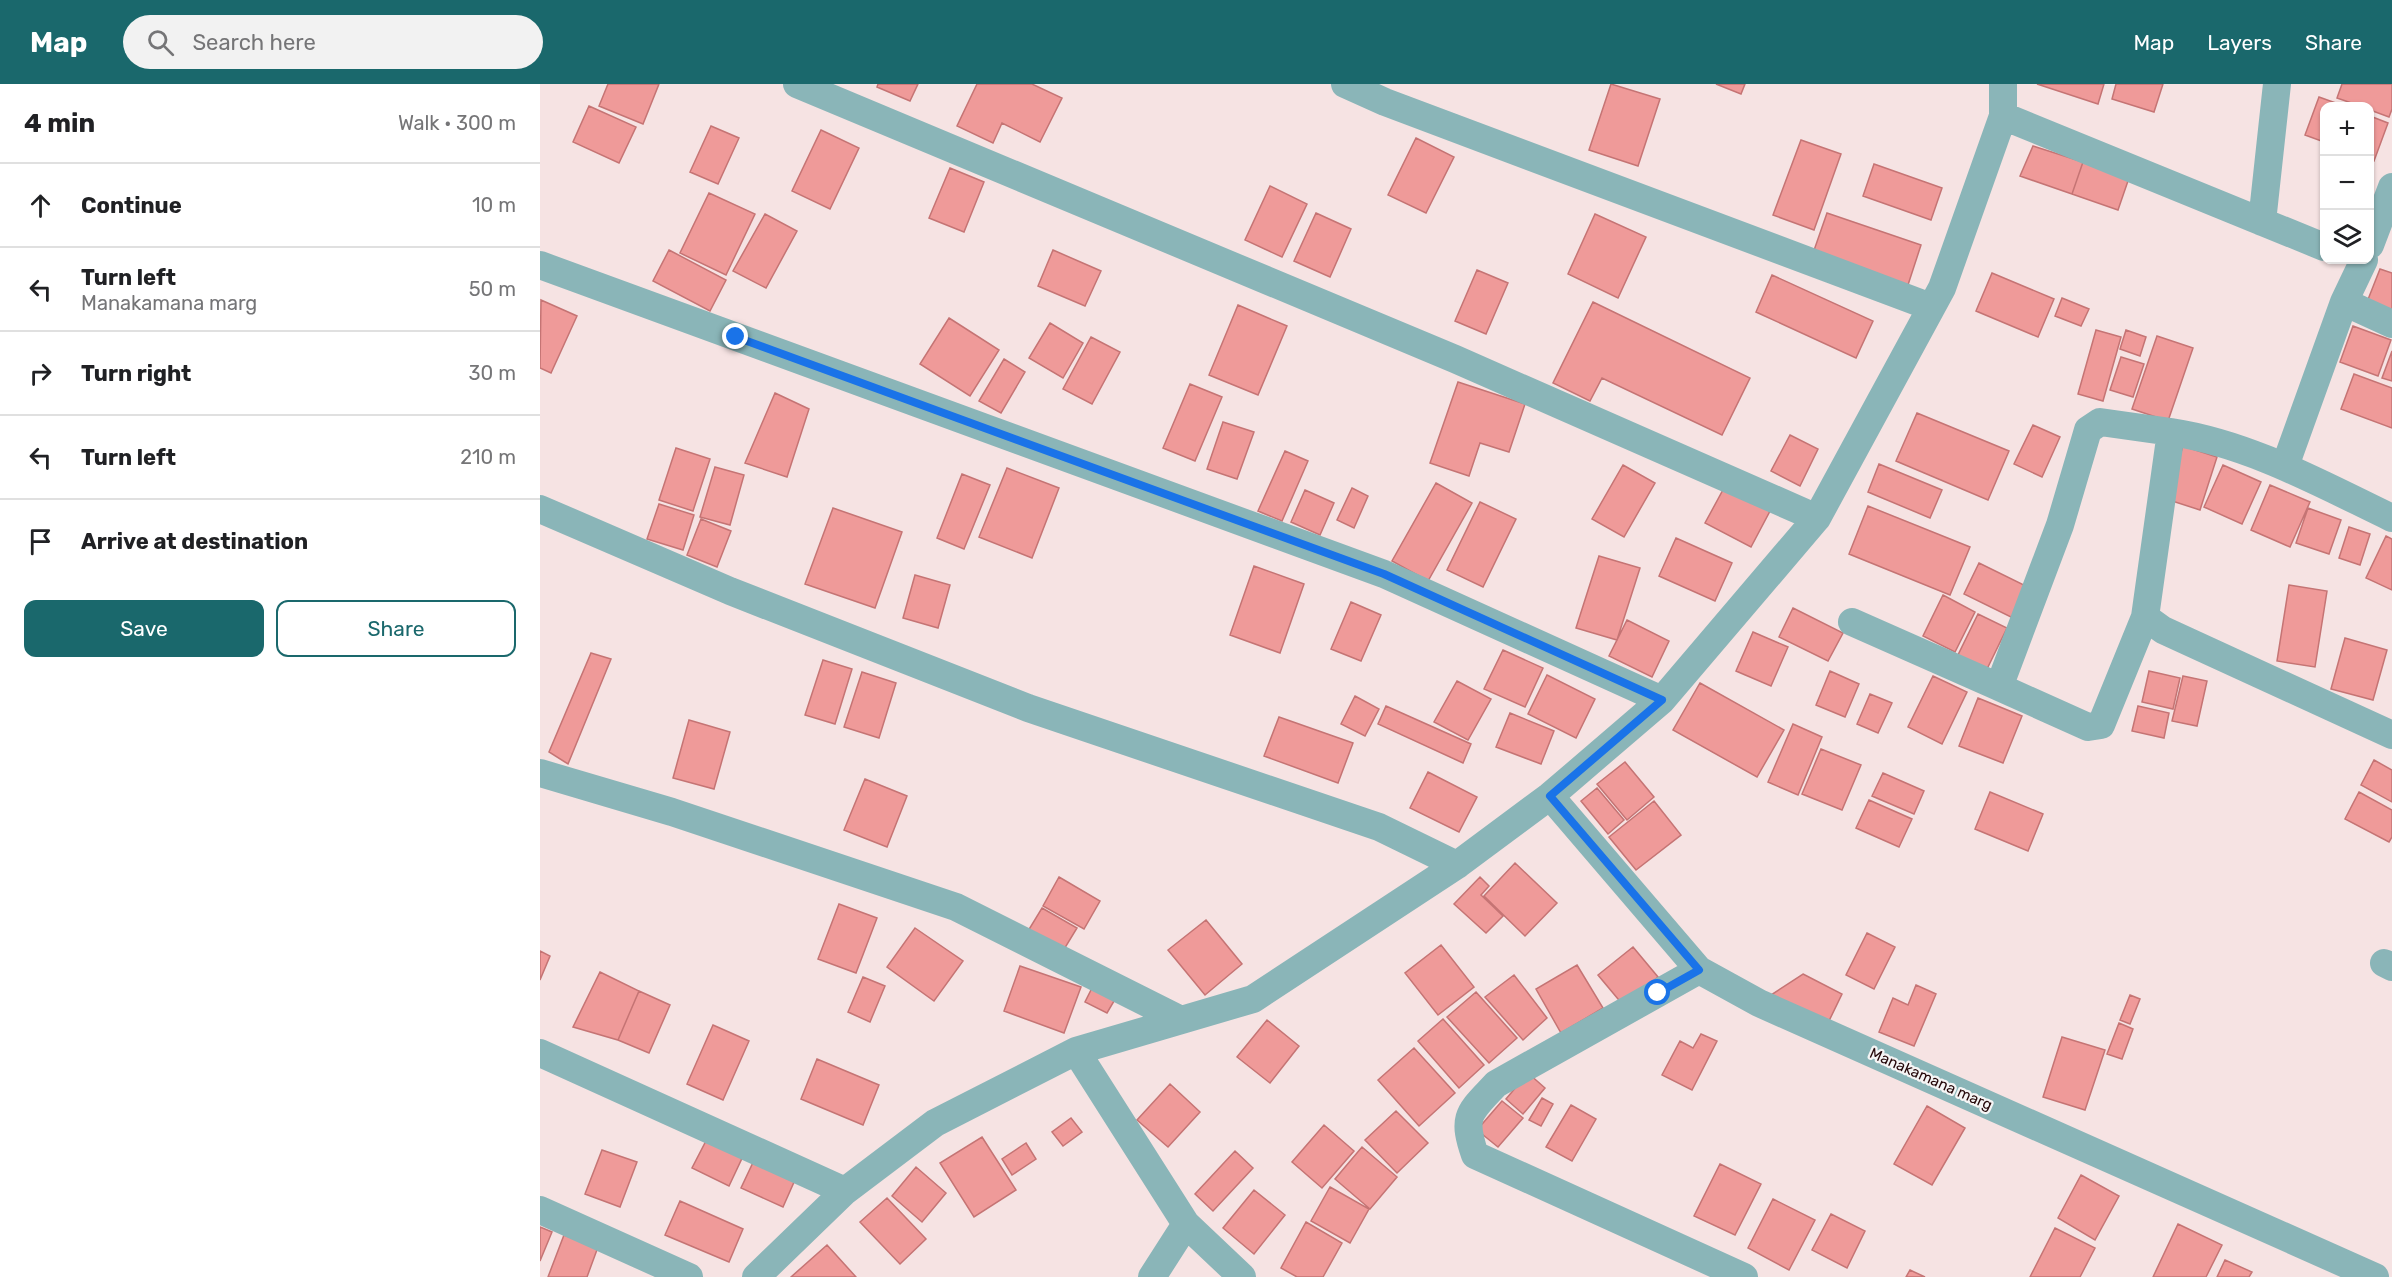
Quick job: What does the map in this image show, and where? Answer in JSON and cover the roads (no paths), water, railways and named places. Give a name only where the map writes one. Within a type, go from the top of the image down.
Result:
[{"type":"street","points":[[797,84],[1455,359],[1817,518]]},
{"type":"street","points":[[1345,84],[1385,102],[1931,307]]},
{"type":"street","points":[[756,1277],[845,1191],[935,1123],[1076,1051],[1253,999],[1457,865],[1550,796],[1662,700],[1817,518],[1942,288],[2003,116],[2003,84]]},
{"type":"street","points":[[2262,222],[2277,84]]},
{"type":"street","points":[[2003,116],[2320,246]]},
{"type":"street","points":[[2374,229],[2392,188]]},
{"type":"street","points":[[2285,466],[2359,264]]},
{"type":"street","points":[[540,265],[1384,574],[1662,700]]},
{"type":"street","points":[[2344,302],[2392,324]]},
{"type":"street","points":[[1998,687],[2060,525],[2088,430],[2100,422],[2201,436],[2285,466],[2392,518]]},
{"type":"street","points":[[1852,622],[2088,728],[2101,725],[2145,617],[2171,432]]},
{"type":"street","points":[[540,509],[730,591],[1006,699],[1379,827],[1457,865]]},
{"type":"street","points":[[2145,617],[2163,630],[2392,735]]},
{"type":"street","points":[[540,773],[672,812],[956,907],[1181,1020]]},
{"type":"street","name":"Manakamana marg","points":[[1550,796],[1699,970],[1759,1003],[2375,1277]]},
{"type":"street","points":[[1699,970],[1496,1084],[1469,1113],[1468,1134],[1475,1155],[1744,1277]]},
{"type":"street","points":[[1076,1051],[1186,1224],[1242,1277]]},
{"type":"street","points":[[540,1053],[845,1191]]},
{"type":"street","points":[[540,1210],[689,1277]]},
{"type":"street","points":[[1152,1277],[1186,1224]]}]
